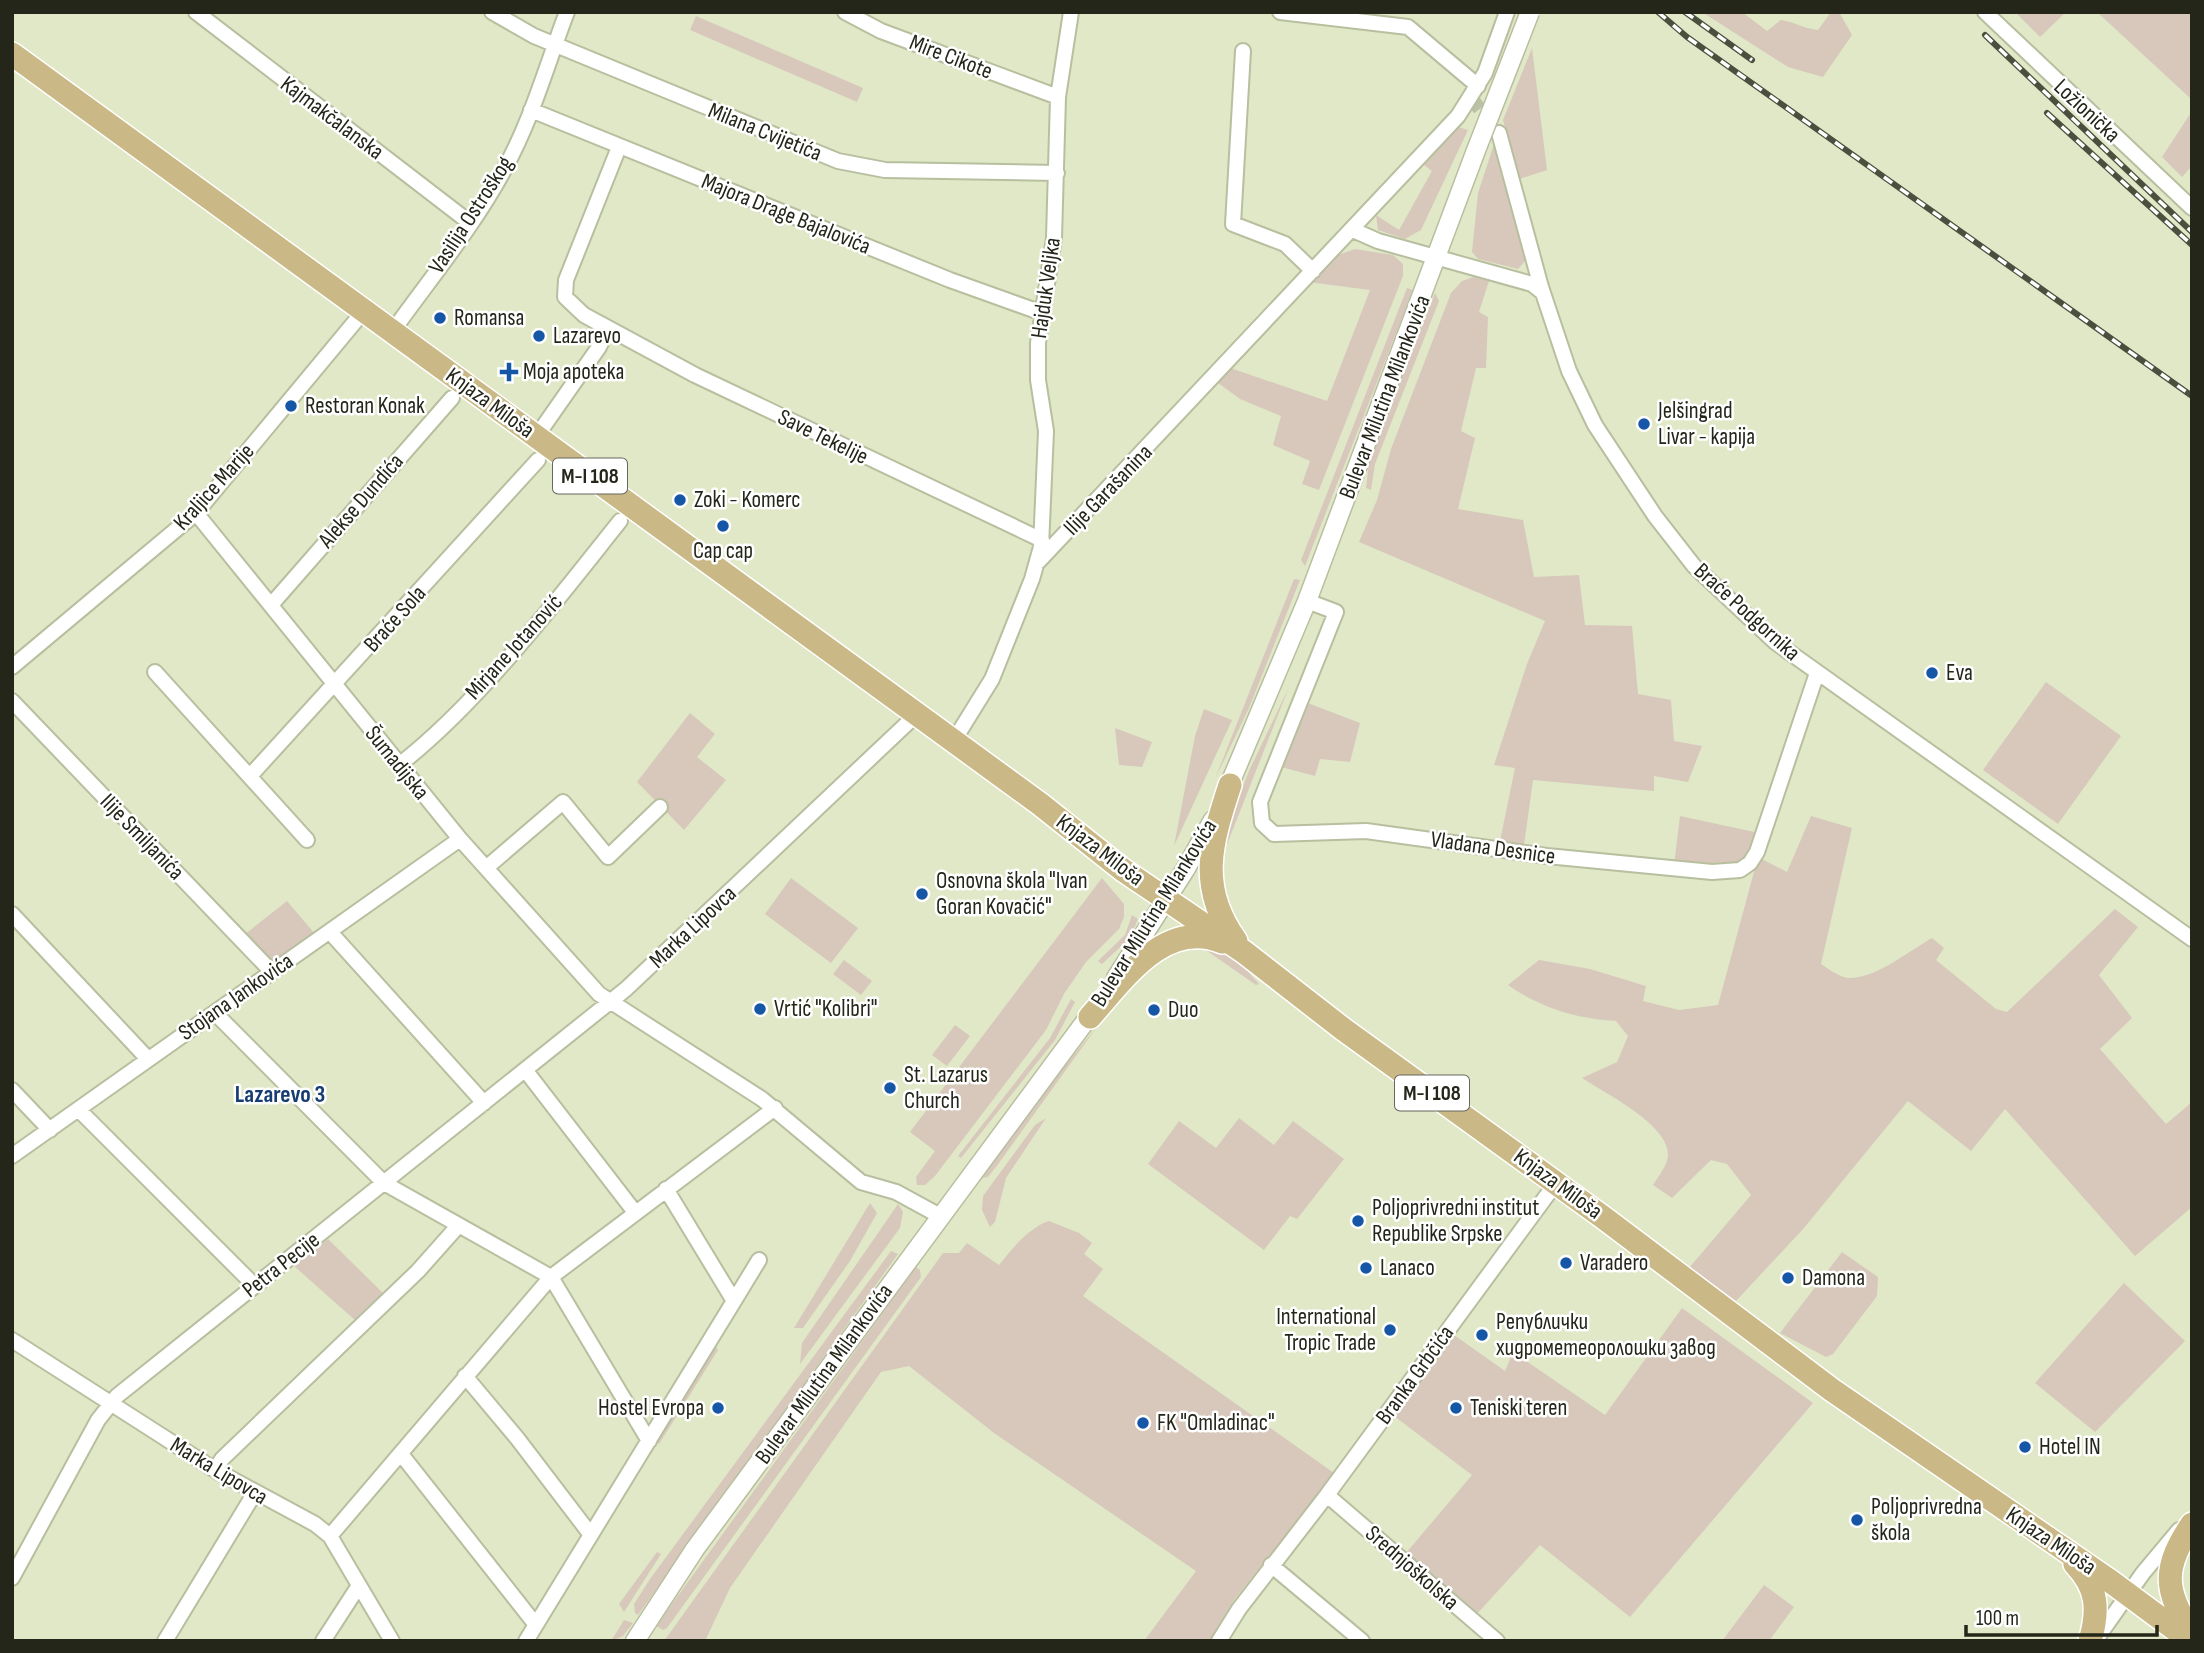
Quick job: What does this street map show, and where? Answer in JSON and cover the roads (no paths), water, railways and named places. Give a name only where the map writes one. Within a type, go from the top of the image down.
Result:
[{"type":"main road","name":"Knjaza Miloša","points":[[12,54],[1040,804],[1123,870],[1244,952],[1343,1029],[1556,1183],[1832,1390],[2129,1595],[2191,1641]]},
{"type":"main road","points":[[1230,785],[1215,830],[1210,870],[1219,912],[1244,952]]},
{"type":"main road","points":[[1090,1017],[1149,954],[1176,939],[1211,938],[1244,952]]},
{"type":"main road","points":[[2192,1524],[2172,1559],[2169,1580],[2174,1602],[2192,1633]]},
{"type":"main road","points":[[2055,1545],[2078,1567],[2096,1597],[2093,1641]]},
{"type":"street","name":"Kajmakčalanska","points":[[196,12],[469,222]]},
{"type":"street","name":"Milana Cvijetića","points":[[492,12],[518,29],[838,161],[859,167],[950,173],[1056,173]]},
{"type":"street","name":"Vasilija Ostroškog","points":[[392,332],[505,168],[531,110],[567,12]]},
{"type":"street","name":"Mire Cikote","points":[[845,12],[881,30],[1058,97]]},
{"type":"street","name":"Hajduk Veljka","points":[[1037,563],[1042,540],[1046,463],[1037,363],[1054,238],[1058,97],[1071,12]]},
{"type":"street","points":[[1280,12],[1408,27],[1478,86]]},
{"type":"street","name":"Ilije Garašanina","points":[[953,742],[992,679],[1037,563],[1458,116],[1478,86],[1507,12]]},
{"type":"street","name":"Bulevar Milutina Milankovića","points":[[635,1641],[695,1549],[1090,1017],[1208,830],[1230,785],[1307,601],[1530,12]]},
{"type":"street","name":"Ložionička","points":[[1985,12],[2192,208]]},
{"type":"street","points":[[1242,51],[1233,223],[1284,244],[1313,271]]},
{"type":"street","name":"Majora Drage Bajalovića","points":[[531,110],[950,280],[1042,313]]},
{"type":"street","name":"Braće Podgornika","points":[[1499,132],[1542,292],[1569,371],[1595,425],[1656,516],[1694,566],[1774,642],[1961,771],[2192,939]]},
{"type":"street","name":"Save Tekelije","points":[[619,147],[564,289],[569,302],[608,328],[695,375],[1042,540]]},
{"type":"street","points":[[1353,230],[1437,258],[1532,284],[1542,292]]},
{"type":"street","name":"Kraljice Marije","points":[[12,667],[197,513],[363,312]]},
{"type":"street","points":[[536,437],[599,347],[608,328]]},
{"type":"street","name":"Alekse Dundića","points":[[271,605],[452,398]]},
{"type":"street","name":"Braće Sola","points":[[250,776],[538,460]]},
{"type":"street","name":"Šumadijska","points":[[197,513],[460,839],[610,1002]]},
{"type":"street","name":"Mirjane Jotanović","points":[[398,765],[431,738],[485,681],[554,604],[620,522]]},
{"type":"street","name":"Vladana Desnice","points":[[1307,601],[1336,612],[1260,802],[1262,823],[1274,834],[1366,831],[1650,868],[1712,872],[1740,870],[1751,863],[1757,852],[1817,673]]},
{"type":"street","points":[[155,672],[307,840]]},
{"type":"street","name":"Ilije Smiljanića","points":[[12,701],[272,972]]},
{"type":"street","name":"Marka Lipovca","points":[[610,1002],[916,715]]},
{"type":"street","points":[[486,868],[563,802],[608,857],[660,807]]},
{"type":"street","name":"Stojana Jankovića","points":[[12,1156],[460,839]]},
{"type":"street","points":[[12,914],[148,1059]]},
{"type":"street","points":[[330,932],[484,1103]]},
{"type":"street","points":[[610,1002],[775,1108],[861,1182],[896,1192],[940,1216]]},
{"type":"street","name":"Petra Pecije","points":[[12,1578],[109,1405],[610,1002]]},
{"type":"street","points":[[215,1013],[384,1183],[551,1277],[649,1441]]},
{"type":"street","points":[[526,1071],[634,1211]]},
{"type":"street","points":[[12,1090],[50,1130]]},
{"type":"street","points":[[330,1536],[551,1277],[634,1211],[775,1108]]},
{"type":"street","points":[[79,1110],[255,1286]]},
{"type":"street","name":"Branka Grbčića","points":[[1219,1641],[1271,1565],[1327,1495],[1556,1183]]},
{"type":"street","points":[[666,1189],[734,1301]]},
{"type":"street","points":[[215,1470],[222,1459],[418,1271],[458,1226]]},
{"type":"street","points":[[526,1641],[759,1260]]},
{"type":"street","name":"Marka Lipovca","points":[[12,1340],[109,1405],[254,1494],[315,1524],[330,1536],[392,1641]]},
{"type":"street","points":[[465,1376],[591,1535]]},
{"type":"street","points":[[401,1454],[536,1625]]},
{"type":"street","points":[[165,1641],[254,1494]]},
{"type":"street","name":"Srednjoškolska","points":[[1327,1495],[1497,1641]]},
{"type":"street","points":[[2093,1641],[2192,1514]]},
{"type":"street","points":[[1271,1565],[1363,1641]]},
{"type":"street","points":[[323,1641],[358,1587]]},
{"type":"tunnel","points":[[1471,98],[1493,126]]},
{"type":"railway","points":[[1658,12],[1687,37],[2192,396]]},
{"type":"railway","points":[[1685,12],[1752,60]]},
{"type":"railway","points":[[1985,35],[2192,232]]},
{"type":"railway","points":[[2047,113],[2192,245]]},
{"type":"place","name":"Romansa","points":[[440,318]]},
{"type":"place","name":"Lazarevo","points":[[539,336]]},
{"type":"place","name":"Moja apoteka","points":[[509,372]]},
{"type":"place","name":"Restoran Konak","points":[[291,406]]},
{"type":"place","name":"Jelšingrad Livar - kapija","points":[[1644,424]]},
{"type":"place","name":"Zoki - Komerc","points":[[680,500]]},
{"type":"place","name":"Cap cap","points":[[723,526]]},
{"type":"place","name":"Eva","points":[[1932,673]]},
{"type":"place","name":"Osnovna škola \"Ivan Goran Kovačić\"","points":[[922,894]]},
{"type":"place","name":"Vrtić \"Kolibri\"","points":[[760,1009]]},
{"type":"place","name":"Duo","points":[[1154,1010]]},
{"type":"place","name":"St. Lazarus Church","points":[[890,1088]]},
{"type":"place","name":"Poljoprivredni institut Republike Srpske","points":[[1358,1221]]},
{"type":"place","name":"Varadero","points":[[1566,1263]]},
{"type":"place","name":"Lanaco","points":[[1366,1268]]},
{"type":"place","name":"Damona","points":[[1788,1278]]},
{"type":"place","name":"International Tropic Trade","points":[[1390,1330]]},
{"type":"place","name":"Републички хидрометеоролошки завод","points":[[1482,1335]]},
{"type":"place","name":"Hostel Evropa","points":[[718,1408]]},
{"type":"place","name":"Teniski teren","points":[[1456,1408]]},
{"type":"place","name":"FK \"Omladinac\"","points":[[1143,1423]]},
{"type":"place","name":"Hotel IN","points":[[2025,1447]]},
{"type":"place","name":"Poljoprivredna škola","points":[[1857,1520]]},
{"type":"district","name":"Lazarevo 3","points":[[280,1094]]}]
